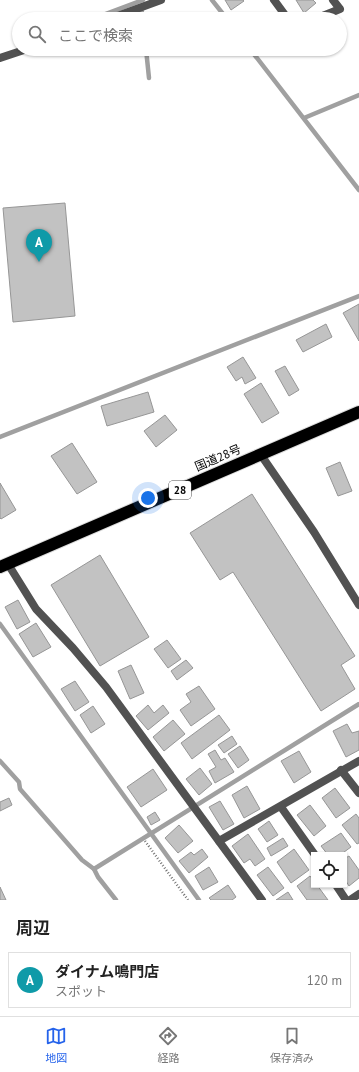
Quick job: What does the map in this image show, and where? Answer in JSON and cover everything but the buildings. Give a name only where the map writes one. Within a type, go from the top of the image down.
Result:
[{"type":"highway","name":"国道28号","points":[[4,565],[359,412]]},
{"type":"street","points":[[128,12],[161,0]]},
{"type":"street","points":[[274,0],[283,12]]},
{"type":"street","points":[[332,12],[340,9],[333,0]]},
{"type":"street","points":[[0,58],[12,54]]},
{"type":"street","points":[[261,455],[314,532],[359,605]]},
{"type":"street","points":[[4,565],[36,608],[106,687],[262,900]]},
{"type":"street","points":[[219,841],[281,807],[341,770],[359,761]]},
{"type":"street","points":[[341,770],[359,793]]},
{"type":"street","points":[[281,807],[313,852]]},
{"type":"street","points":[[338,888],[346,900]]},
{"type":"street","points":[[350,900],[359,894]]},
{"type":"path","points":[[145,841],[188,900]]},
{"type":"waterway","points":[[111,12],[143,0]]},
{"type":"waterway","points":[[212,0],[221,12]]},
{"type":"waterway","points":[[141,7],[142,12]]},
{"type":"waterway","points":[[147,56],[149,78]]},
{"type":"waterway","points":[[255,56],[359,190]]},
{"type":"waterway","points":[[304,118],[359,95]]},
{"type":"waterway","points":[[0,437],[359,296]]},
{"type":"waterway","points":[[0,624],[199,900]]},
{"type":"waterway","points":[[0,761],[19,782],[20,789],[82,860],[94,869],[359,704]]},
{"type":"waterway","points":[[94,869],[98,877],[116,900]]},
{"type":"place","name":"ダイナム鳴門店","points":[[39,262]]}]
